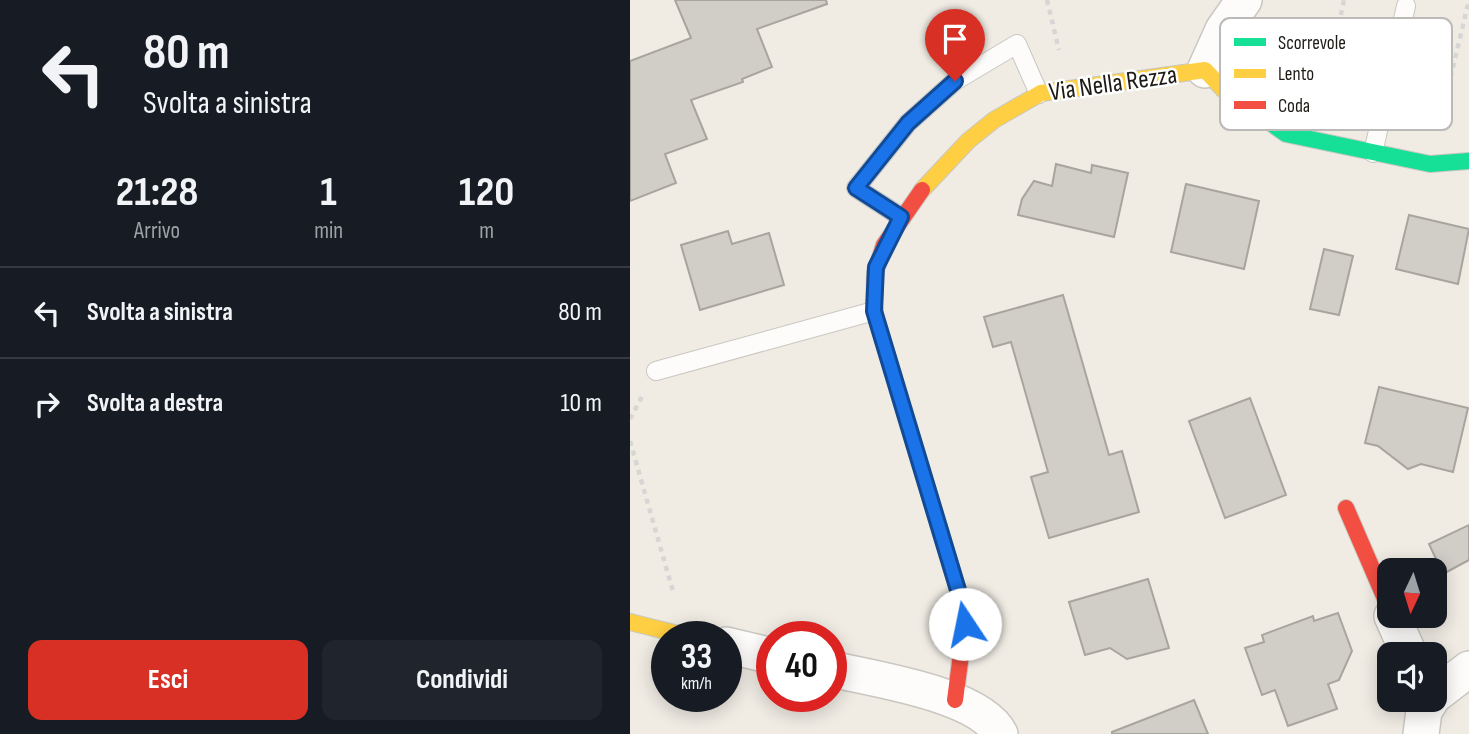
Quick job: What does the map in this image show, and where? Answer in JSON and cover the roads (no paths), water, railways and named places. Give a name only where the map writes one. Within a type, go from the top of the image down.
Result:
[{"type":"street","name":"Via Nella Rezza","points":[[1231,18],[1244,0]]},
{"type":"street","name":"Via Nella Rezza","points":[[1205,70],[1220,37]]},
{"type":"street","name":"Via Nella Rezza","points":[[955,700],[965,624],[958,590],[874,311],[876,267],[901,217],[974,134],[1012,105],[1065,87],[1205,70]]},
{"type":"street","name":"Via Nella Rezza","points":[[1205,70],[1220,86]]},
{"type":"street","name":"Via Nella Rezza","points":[[1280,130],[1315,142],[1430,164],[1469,161]]},
{"type":"street","points":[[1346,508],[1377,580]]},
{"type":"street","points":[[630,622],[651,627]]},
{"type":"street","points":[[1447,686],[1469,669]]},
{"type":"street","points":[[847,673],[955,700],[995,723],[1000,734]]},
{"type":"street","points":[[1421,734],[1424,712]]},
{"type":"lane","points":[[1403,18],[1406,6]]},
{"type":"lane","points":[[901,217],[856,188],[908,123],[955,81],[1017,44],[1039,94]]},
{"type":"lane","points":[[1373,153],[1378,130]]},
{"type":"lane","points":[[656,371],[874,311]]}]
